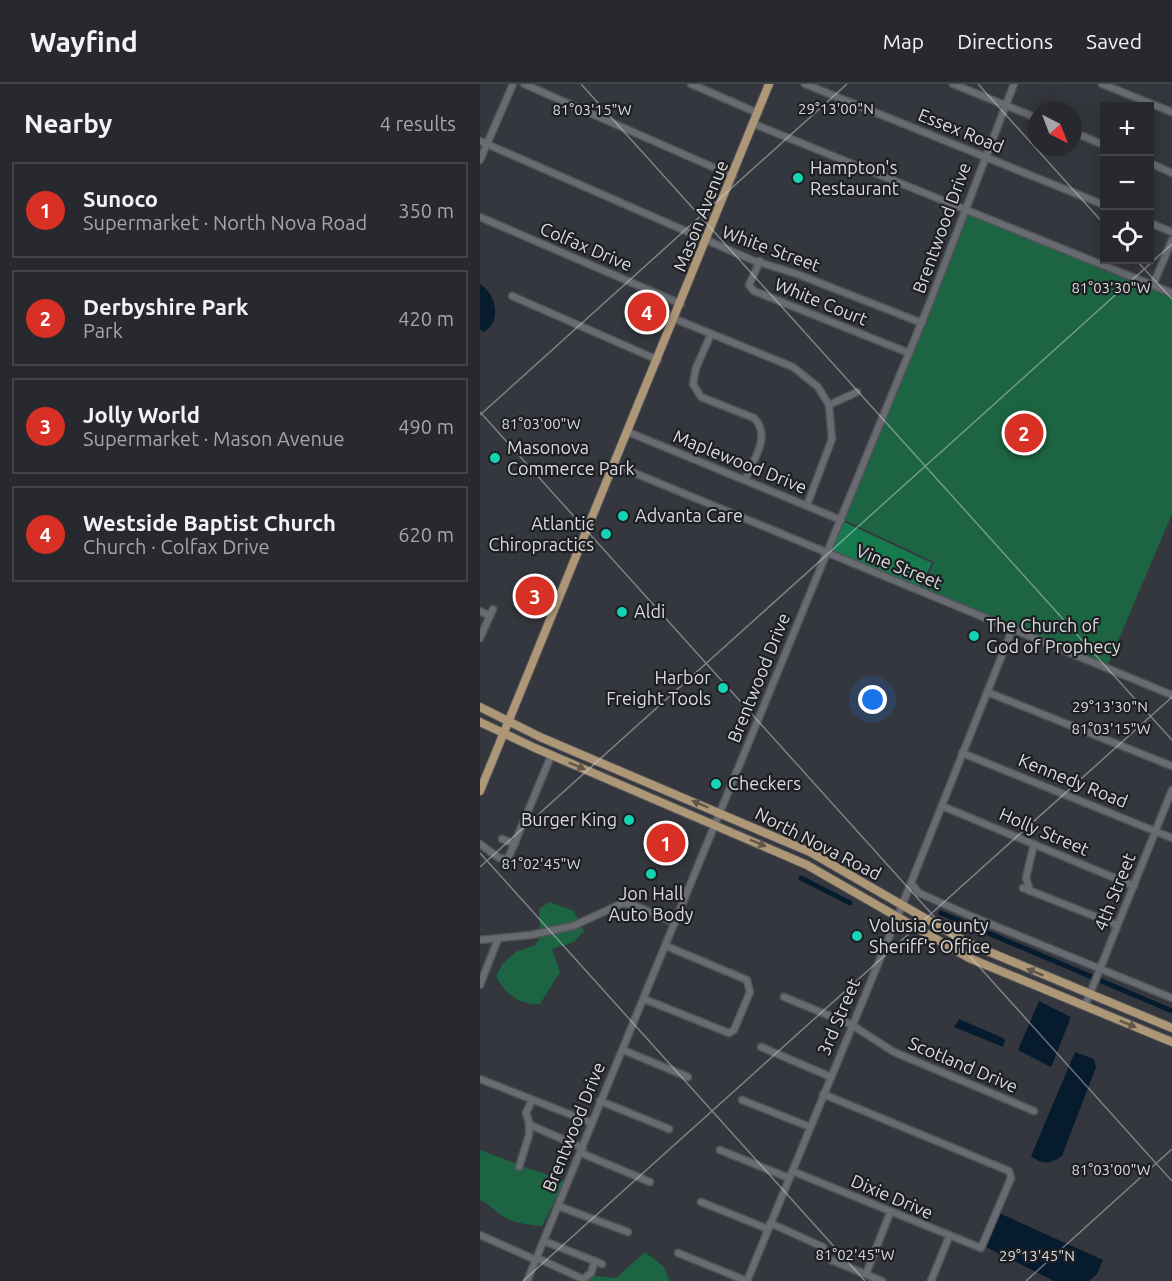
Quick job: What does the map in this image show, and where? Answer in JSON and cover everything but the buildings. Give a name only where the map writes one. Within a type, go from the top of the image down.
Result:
[{"type":"main road","name":"Mason Avenue","points":[[480,791],[770,84]]},
{"type":"main road","name":"North Nova Road","points":[[480,707],[509,722],[828,861],[968,943],[1091,991],[1172,1028]]},
{"type":"main road","name":"North Nova Road","points":[[480,722],[551,756],[716,825],[827,875],[963,955],[1172,1041]]},
{"type":"main road","points":[[627,788],[645,788],[653,785]]},
{"type":"street","points":[[480,160],[513,84]]},
{"type":"street","points":[[524,84],[733,176]]},
{"type":"street","points":[[691,84],[758,113]]},
{"type":"street","name":"Essex Road","points":[[805,84],[1100,203]]},
{"type":"street","points":[[953,84],[1028,114]]},
{"type":"street","name":"Brentwood Drive","points":[[527,1281],[922,323],[966,212],[966,205],[984,156],[1014,84]]},
{"type":"street","points":[[1102,84],[1172,112]]},
{"type":"street","points":[[754,124],[966,212],[1172,293]]},
{"type":"street","points":[[1082,136],[1100,143]]},
{"type":"street","name":"White Street","points":[[480,141],[707,241],[922,323]]},
{"type":"street","points":[[1154,165],[1172,172]]},
{"type":"street","name":"Colfax Drive","points":[[480,217],[681,304]]},
{"type":"street","points":[[1154,225],[1172,232]]},
{"type":"street","points":[[1153,285],[1172,240]]},
{"type":"street","name":"White Court","points":[[760,261],[749,285],[754,291],[909,353]]},
{"type":"street","points":[[512,296],[658,360]]},
{"type":"street","points":[[675,319],[803,372],[818,387],[829,405],[832,439],[807,505]]},
{"type":"street","points":[[711,334],[696,368],[693,384],[701,397],[754,418],[759,423],[763,437],[745,480]]},
{"type":"street","points":[[829,405],[857,392]]},
{"type":"street","name":"Maplewood Drive","points":[[628,432],[841,520]]},
{"type":"street","name":"Vine Street","points":[[615,465],[1172,695]]},
{"type":"street","points":[[480,611],[492,612],[480,638]]},
{"type":"street","name":"3rd Street","points":[[747,1281],[902,906],[1012,630]]},
{"type":"street","points":[[987,692],[1172,766]]},
{"type":"street","name":"Kennedy Road","points":[[962,753],[1172,838]]},
{"type":"street","points":[[480,844],[500,858],[508,860],[551,756]]},
{"type":"street","name":"4th Street","points":[[1085,1006],[1172,790]]},
{"type":"street","name":"Holly Street","points":[[942,806],[1134,886]]},
{"type":"street","points":[[502,839],[515,844]]},
{"type":"street","points":[[1030,891],[1026,878],[1034,844]]},
{"type":"street","points":[[911,883],[919,893],[1172,998]]},
{"type":"street","points":[[1023,888],[1117,926]]},
{"type":"street","points":[[905,896],[919,893]]},
{"type":"street","points":[[480,940],[573,926],[623,903],[636,906],[675,923]]},
{"type":"street","points":[[480,985],[498,939]]},
{"type":"street","points":[[644,999],[729,1033],[734,1030],[750,992],[747,980],[666,946]]},
{"type":"street","name":"Scotland Drive","points":[[784,997],[852,1025],[894,1052],[1034,1111]]},
{"type":"street","points":[[761,1047],[831,1077]]},
{"type":"street","points":[[622,1050],[688,1077]]},
{"type":"street","points":[[480,1079],[592,1123]]},
{"type":"street","name":"Dixie Drive","points":[[720,1150],[790,1174],[981,1248],[1011,1178],[1009,1171],[823,1094]]},
{"type":"street","points":[[519,1167],[529,1135],[526,1113],[531,1100]]},
{"type":"street","points":[[742,1100],[810,1127]]},
{"type":"street","points":[[600,1101],[669,1130]]},
{"type":"street","points":[[529,1123],[651,1182]]},
{"type":"street","points":[[701,1202],[823,1247]]},
{"type":"street","points":[[558,1206],[628,1232]]},
{"type":"street","points":[[866,1275],[890,1213]]},
{"type":"street","points":[[480,1235],[583,1279],[591,1273],[595,1261]]},
{"type":"street","points":[[931,1281],[950,1237]]},
{"type":"street","points":[[544,1241],[602,1264]]},
{"type":"street","points":[[678,1253],[747,1281]]},
{"type":"street","points":[[831,1260],[882,1281]]},
{"type":"green space","points":[[966,212],[1172,293],[1172,514],[1106,669],[920,592],[934,562],[842,519]]},
{"type":"green space","points":[[844,522],[932,563],[919,588],[831,552]]},
{"type":"green space","points":[[549,902],[574,911],[578,920],[540,930],[539,909]]},
{"type":"green space","points":[[581,925],[584,931],[574,942],[552,949],[560,972],[540,1004],[526,1003],[508,993],[496,976],[503,963],[516,952],[535,945],[542,935]]},
{"type":"green space","points":[[480,1150],[517,1164],[516,1168],[521,1170],[522,1166],[565,1181],[542,1226],[508,1219],[480,1200]]},
{"type":"green space","points":[[645,1252],[663,1266],[670,1281],[585,1281],[594,1276],[616,1278]]},
{"type":"water","points":[[480,284],[490,294],[495,308],[493,322],[483,332],[480,329]]},
{"type":"water","points":[[1039,1001],[1071,1017],[1051,1067],[1018,1050]]},
{"type":"water","points":[[959,1019],[1003,1038],[1005,1040],[1003,1047],[954,1027]]},
{"type":"water","points":[[1075,1052],[1094,1059],[1096,1067],[1062,1156],[1050,1162],[1039,1161],[1031,1156]]},
{"type":"water","points":[[999,1213],[1103,1260],[1097,1274],[1089,1281],[1054,1281],[986,1247]]},
{"type":"waterway","points":[[801,878],[850,903]]},
{"type":"waterway","points":[[941,913],[1172,1011]]},
{"type":"place","name":"Hampton's Restaurant","points":[[798,178]]},
{"type":"place","name":"Westside Baptist Church","points":[[647,312]]},
{"type":"place","name":"Derbyshire Park","points":[[1024,433]]},
{"type":"place","name":"Masonova Commerce Park","points":[[495,458]]},
{"type":"place","name":"Advanta Care","points":[[623,516]]},
{"type":"place","name":"Atlantic Chiropractics","points":[[606,534]]},
{"type":"place","name":"Jolly World","points":[[535,596]]},
{"type":"place","name":"Aldi","points":[[622,612]]},
{"type":"place","name":"The Church of God of Prophecy","points":[[974,636]]},
{"type":"place","name":"Harbor Freight Tools","points":[[723,688]]},
{"type":"place","name":"Checkers","points":[[716,784]]},
{"type":"place","name":"Burger King","points":[[629,820]]},
{"type":"place","name":"Sunoco","points":[[666,843]]},
{"type":"place","name":"Jon Hall Auto Body","points":[[651,874]]},
{"type":"place","name":"Volusia County Sheriff's Office","points":[[857,936]]}]
